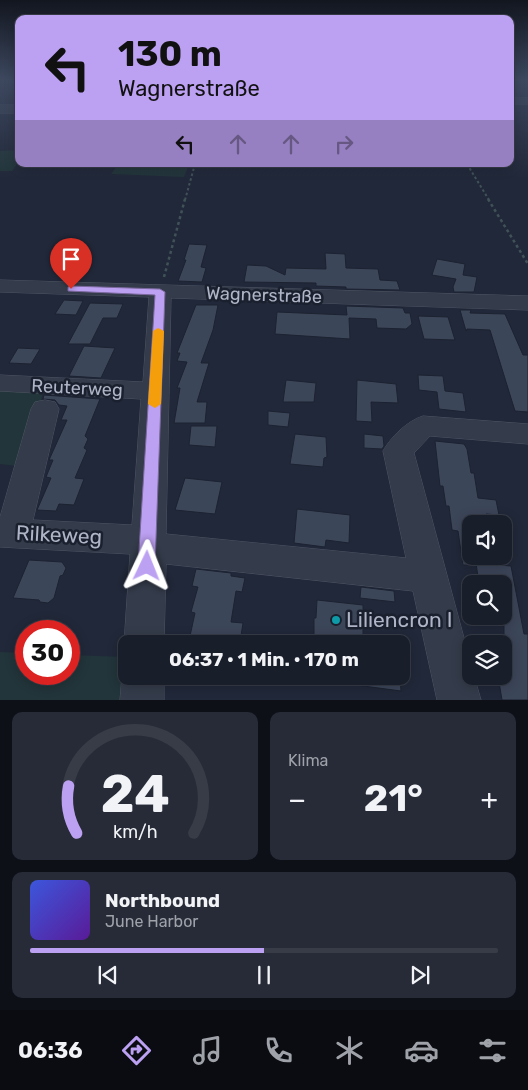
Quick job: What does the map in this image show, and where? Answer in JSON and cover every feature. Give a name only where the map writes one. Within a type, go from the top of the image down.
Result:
[{"type":"street","name":"Wagnerstraße","points":[[0,286],[528,303]]},
{"type":"street","points":[[144,635],[160,292]]},
{"type":"street","name":"Reuterweg","points":[[0,383],[155,391]]},
{"type":"street","points":[[6,533],[45,409]]},
{"type":"street","points":[[459,700],[398,451],[423,426],[528,434]]},
{"type":"street","name":"Rilkeweg","points":[[6,533],[148,543],[430,577]]},
{"type":"street","points":[[142,700],[143,685]]},
{"type":"path","points":[[160,292],[194,167]]},
{"type":"path","points":[[469,167],[528,264]]},
{"type":"green space","points":[[15,150],[15,167],[12,171],[0,171],[0,151]]},
{"type":"green space","points":[[117,167],[188,167],[184,177],[111,174]]},
{"type":"green space","points":[[0,386],[44,388],[25,467],[0,464]]},
{"type":"green space","points":[[0,652],[15,653],[15,685],[80,685],[80,655],[118,657],[118,685],[125,685],[125,700],[0,700]]},
{"type":"building","points":[[189,244],[207,245],[201,267],[206,268],[202,282],[178,281],[186,260],[184,260]]},
{"type":"building","points":[[325,253],[345,254],[346,268],[378,269],[380,280],[397,281],[400,290],[346,289],[346,287],[316,286],[316,283],[244,282],[247,265],[266,266],[285,275],[286,268],[326,269]]},
{"type":"building","points":[[437,259],[465,264],[463,275],[477,277],[474,292],[454,292],[453,287],[456,279],[432,275]]},
{"type":"building","points":[[64,300],[83,301],[76,315],[55,314]]},
{"type":"building","points":[[90,303],[123,304],[117,318],[103,318],[90,344],[68,344]]},
{"type":"building","points":[[196,305],[218,305],[213,330],[201,363],[209,363],[197,402],[207,402],[205,423],[174,423],[180,388],[177,388],[187,362],[177,361],[180,353],[177,353]]},
{"type":"building","points":[[346,306],[403,308],[405,313],[410,313],[412,324],[406,329],[377,328],[376,319],[349,318],[350,339],[275,334],[277,312],[347,315]]},
{"type":"building","points":[[460,310],[471,310],[470,313],[505,314],[523,355],[528,355],[528,412],[515,411],[490,330],[467,329],[466,331]]},
{"type":"building","points":[[418,316],[448,317],[455,340],[424,339]]},
{"type":"building","points":[[84,346],[115,348],[101,378],[69,376]]},
{"type":"building","points":[[18,348],[40,349],[31,364],[9,363]]},
{"type":"building","points":[[418,375],[443,376],[445,391],[463,393],[466,412],[439,409],[437,392],[419,390]]},
{"type":"building","points":[[286,380],[316,383],[314,402],[283,402]]},
{"type":"building","points":[[357,380],[396,384],[398,403],[371,402],[372,422],[356,421]]},
{"type":"building","points":[[44,395],[100,399],[85,436],[88,439],[84,448],[87,450],[75,478],[84,479],[74,505],[59,504],[56,511],[37,510],[51,478],[46,477],[53,460],[49,460],[67,420],[61,420],[67,406],[59,405],[55,400],[43,399]]},
{"type":"building","points":[[268,411],[290,413],[288,427],[268,425]]},
{"type":"building","points":[[191,426],[217,426],[215,447],[189,445]]},
{"type":"building","points":[[295,434],[326,437],[327,457],[324,458],[323,467],[290,464]]},
{"type":"building","points":[[364,434],[383,436],[384,446],[382,449],[364,448]]},
{"type":"building","points":[[435,441],[464,444],[467,449],[471,473],[474,473],[478,498],[496,500],[499,515],[462,515],[462,558],[458,531],[452,530],[449,506],[446,506],[443,486],[440,486]]},
{"type":"building","points":[[185,478],[222,482],[215,514],[175,510]]},
{"type":"building","points":[[297,509],[350,515],[349,543],[326,540],[325,547],[294,543]]},
{"type":"building","points":[[29,560],[62,562],[66,568],[63,575],[60,576],[54,598],[48,603],[40,602],[39,600],[13,598]]},
{"type":"building","points":[[476,565],[511,566],[524,634],[528,634],[528,700],[502,700],[500,685],[512,685],[512,635],[504,635],[504,625],[512,625],[512,575],[478,575]]},
{"type":"building","points":[[196,569],[231,573],[231,576],[245,578],[242,592],[236,591],[231,622],[243,623],[241,635],[190,635],[195,613],[191,612],[198,587],[192,586]]},
{"type":"building","points":[[361,587],[394,591],[395,602],[360,598]]},
{"type":"building","name":"Liliencron I","points":[[317,600],[363,605],[363,635],[314,635],[314,618],[316,618]]},
{"type":"building","points":[[356,685],[401,685],[401,691]]},
{"type":"slow traffic","points":[[155,404],[158,331]]},
{"type":"place","name":"Liliencron I","points":[[336,620]]},
{"type":"route","points":[[71,289],[160,292],[147,566]]}]
